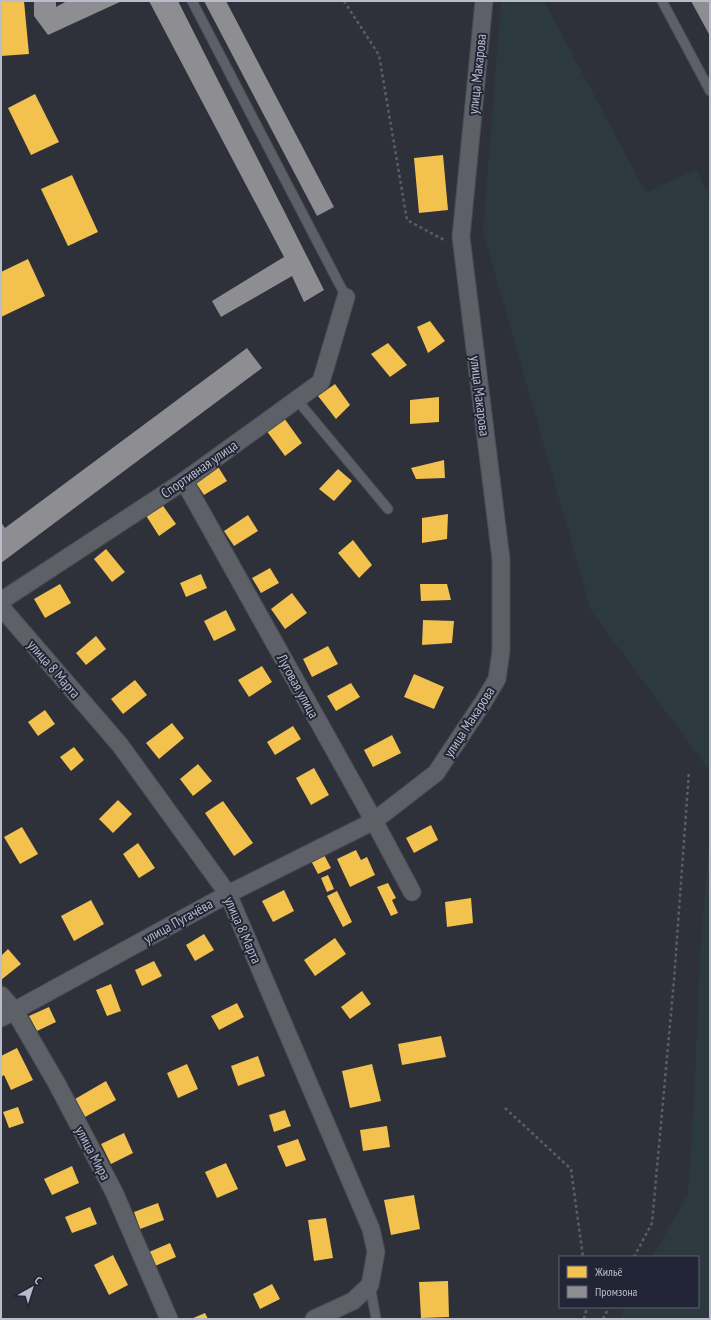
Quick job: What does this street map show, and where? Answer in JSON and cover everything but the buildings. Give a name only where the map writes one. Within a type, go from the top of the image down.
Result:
[{"type":"street","name":"улица Макарова","points":[[436,773],[497,679],[501,651],[501,559],[462,250],[462,229],[484,1]]},
{"type":"street","name":"Спортивная улица","points":[[1,601],[184,481],[321,382],[346,297]]},
{"type":"street","name":"Луговая улица","points":[[184,481],[374,821],[412,892]]},
{"type":"street","name":"улица 8 Марта","points":[[1,608],[120,744],[228,894],[371,1229],[376,1252],[370,1285]]},
{"type":"street","name":"улица Пугачёва","points":[[8,1014],[228,894],[374,821],[436,773]]},
{"type":"street","name":"улица Мира","points":[[1,995],[8,1014],[56,1082],[114,1192],[169,1319]]},
{"type":"street","points":[[314,1319],[353,1301],[370,1285]]},
{"type":"lane","points":[[192,1],[346,297]]},
{"type":"lane","points":[[662,1],[710,91]]},
{"type":"lane","points":[[298,400],[388,508]]},
{"type":"lane","points":[[370,1285],[376,1319]]},
{"type":"path","points":[[344,1],[379,55],[407,220],[462,250]]},
{"type":"path","points":[[635,1256],[652,1224],[674,980],[689,771]]},
{"type":"path","points":[[505,1108],[571,1168],[583,1256]]},
{"type":"path","points":[[584,1319],[587,1308]]},
{"type":"path","points":[[603,1319],[608,1308]]},
{"type":"shaded area","points":[[501,1],[544,1],[646,193],[696,169],[710,199],[710,771],[591,611],[483,232]]},
{"type":"shaded area","points":[[710,832],[710,1319],[620,1319],[624,1308],[699,1308],[699,1256],[653,1256],[688,1195],[695,1080],[700,956]]}]
